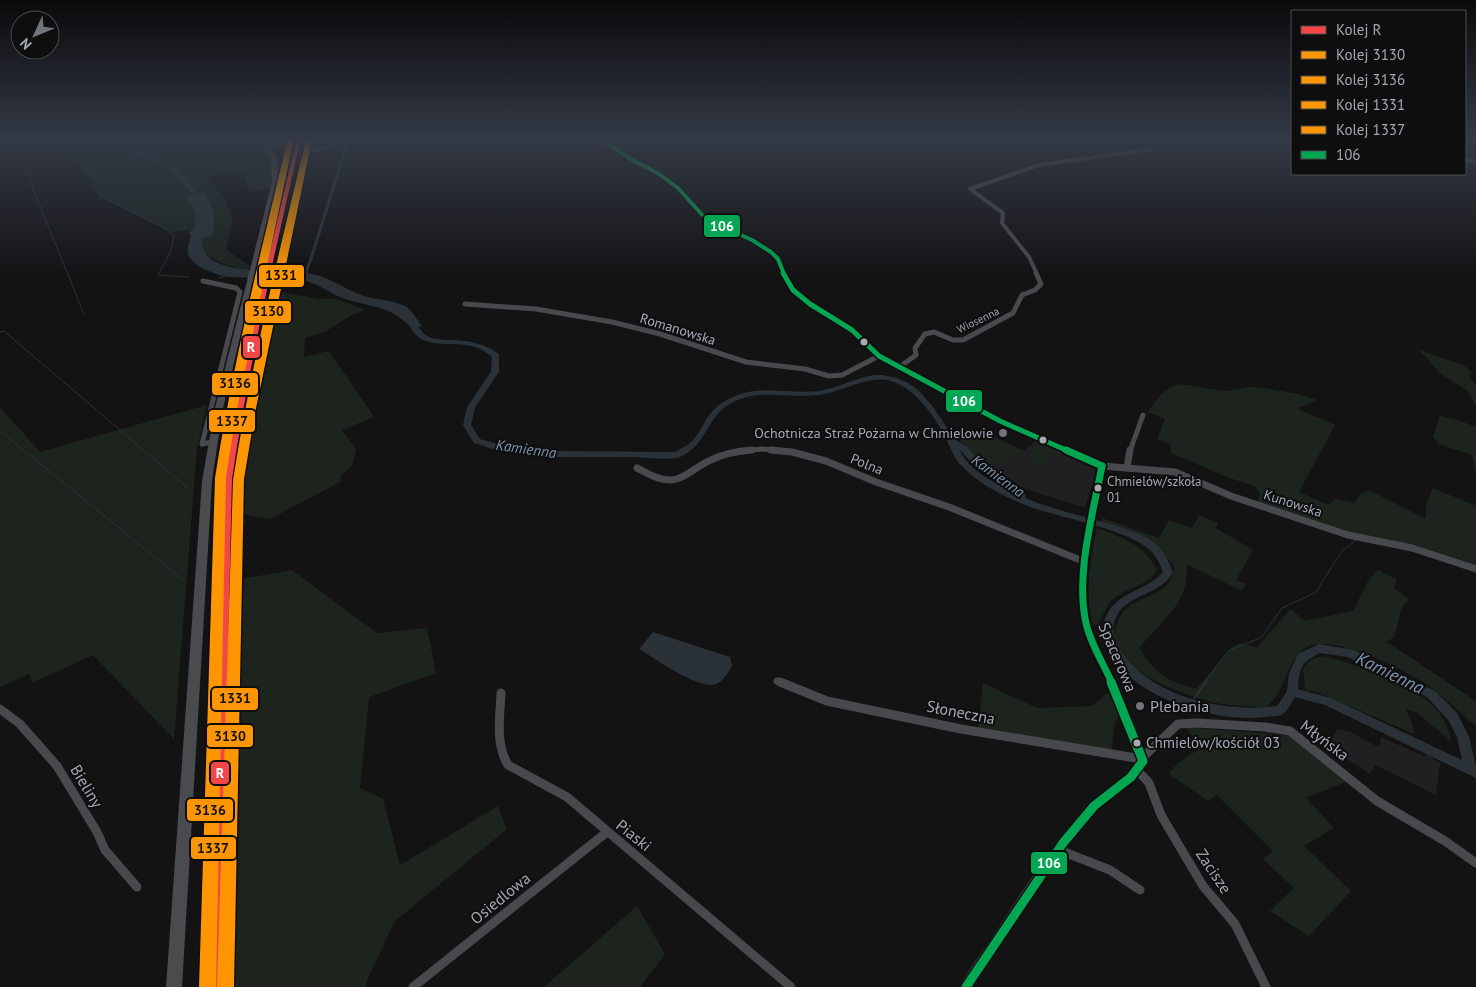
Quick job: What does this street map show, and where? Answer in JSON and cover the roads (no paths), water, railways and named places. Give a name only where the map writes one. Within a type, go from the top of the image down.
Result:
[{"type":"main road","points":[[174,987],[207,481],[212,442],[274,184]]},
{"type":"street","points":[[673,184],[683,192],[706,219],[752,240],[771,252],[778,258],[787,282],[794,290],[810,304],[852,330],[879,356],[898,368],[1000,421],[1102,466]]},
{"type":"street","name":"Wiosenna","points":[[898,368],[914,358],[916,355],[916,344],[925,334],[934,332],[953,340],[963,340],[1013,313],[1020,298],[1038,288],[1040,284],[1029,257],[1003,226],[1003,214],[970,189],[984,184]]},
{"type":"street","points":[[203,281],[236,288],[240,292],[202,444],[212,442]]},
{"type":"street","name":"Romanowska","points":[[465,304],[536,309],[612,322],[660,334],[746,362],[805,370],[829,376],[842,375],[879,356]]},
{"type":"street","points":[[1127,467],[1129,453],[1143,415]]},
{"type":"street","name":"Polna","points":[[637,468],[654,476],[670,480],[679,478],[710,460],[730,452],[762,449],[801,453],[954,508],[1085,562]]},
{"type":"street","name":"Kunowska","points":[[1102,466],[1175,472],[1231,496],[1358,538],[1412,548],[1476,569]]},
{"type":"street","name":"Spacerowa","points":[[1102,466],[1085,562],[1083,599],[1087,628],[1142,758]]},
{"type":"street","name":"Słoneczna","points":[[777,681],[827,701],[961,729],[1142,758]]},
{"type":"street","name":"Piaski","points":[[501,693],[500,748],[503,758],[508,765],[566,797],[791,987]]},
{"type":"street","name":"Bieliny","points":[[0,709],[20,724],[57,766],[97,832],[105,850],[137,887]]},
{"type":"street","name":"Młyńska","points":[[1142,758],[1178,724],[1197,723],[1286,730],[1302,739],[1382,804],[1445,841],[1476,863]]},
{"type":"street","points":[[966,987],[1030,890],[1078,825],[1102,798],[1138,771],[1142,758]]},
{"type":"street","name":"Zacisze","points":[[1138,771],[1150,783],[1161,815],[1203,886],[1235,924],[1266,987]]},
{"type":"street","name":"Osiedlowa","points":[[413,987],[607,832]]},
{"type":"street","points":[[1060,850],[1110,870],[1140,890]]},
{"type":"waterway","points":[[31,184],[84,314]]},
{"type":"waterway","points":[[93,184],[100,196],[160,225],[174,235],[171,251],[158,275],[189,277]]},
{"type":"waterway","name":"Kamienna","points":[[187,184],[201,202]]},
{"type":"waterway","points":[[310,262],[335,184]]},
{"type":"waterway","points":[[305,274],[309,264]]},
{"type":"waterway","points":[[219,278],[225,276]]},
{"type":"waterway","name":"Kamienna","points":[[409,320],[418,333],[426,338],[436,341],[476,345],[496,356],[495,372],[471,407],[467,425],[477,441],[507,450],[551,454],[677,455],[698,440],[718,409],[738,397],[762,392],[820,393],[874,377],[894,380],[905,385],[924,400],[939,420],[960,459],[982,478],[1005,492],[1029,503],[1134,536],[1153,547],[1159,554],[1168,573],[1156,585],[1130,597],[1120,604],[1112,615],[1108,628],[1114,650],[1124,665],[1139,678],[1175,698],[1217,710],[1236,712],[1257,713],[1280,710],[1292,692]]},
{"type":"waterway","points":[[0,332],[4,331],[189,489]]},
{"type":"waterway","points":[[0,431],[183,580]]},
{"type":"waterway","name":"Kamienna","points":[[952,441],[963,448],[977,463],[1000,477],[1022,496]]},
{"type":"waterway","points":[[1205,683],[1228,651],[1262,637],[1282,608],[1315,593],[1342,551],[1356,540]]},
{"type":"waterway","name":"Kamienna","points":[[1292,692],[1294,673],[1302,657],[1319,648],[1350,653],[1431,694],[1453,717],[1463,737],[1470,769]]},
{"type":"waterway","points":[[1191,703],[1206,682]]},
{"type":"waterway","name":"Kamienna","points":[[1292,692],[1327,701],[1476,772]]},
{"type":"rail line","name":"3136","points":[[205,987],[219,478],[233,392],[279,184]]},
{"type":"rail line","name":"1337","points":[[210,987],[222,477],[234,409],[282,184]]},
{"type":"rail line","name":"R","points":[[214,987],[228,479],[242,393],[288,184]]},
{"type":"rail line","name":"3130","points":[[223,987],[237,480],[251,394],[298,184]]},
{"type":"rail line","name":"1331","points":[[228,987],[240,479],[252,413],[301,184]]},
{"type":"place","name":"Ochotnicza Straż Pożarna w Chmielowie","points":[[1003,433]]},
{"type":"place","name":"Chmielów/szkoła 01","points":[[1098,488]]},
{"type":"place","name":"Plebania","points":[[1140,706]]},
{"type":"place","name":"Chmielów/kościół 03","points":[[1137,743]]}]
